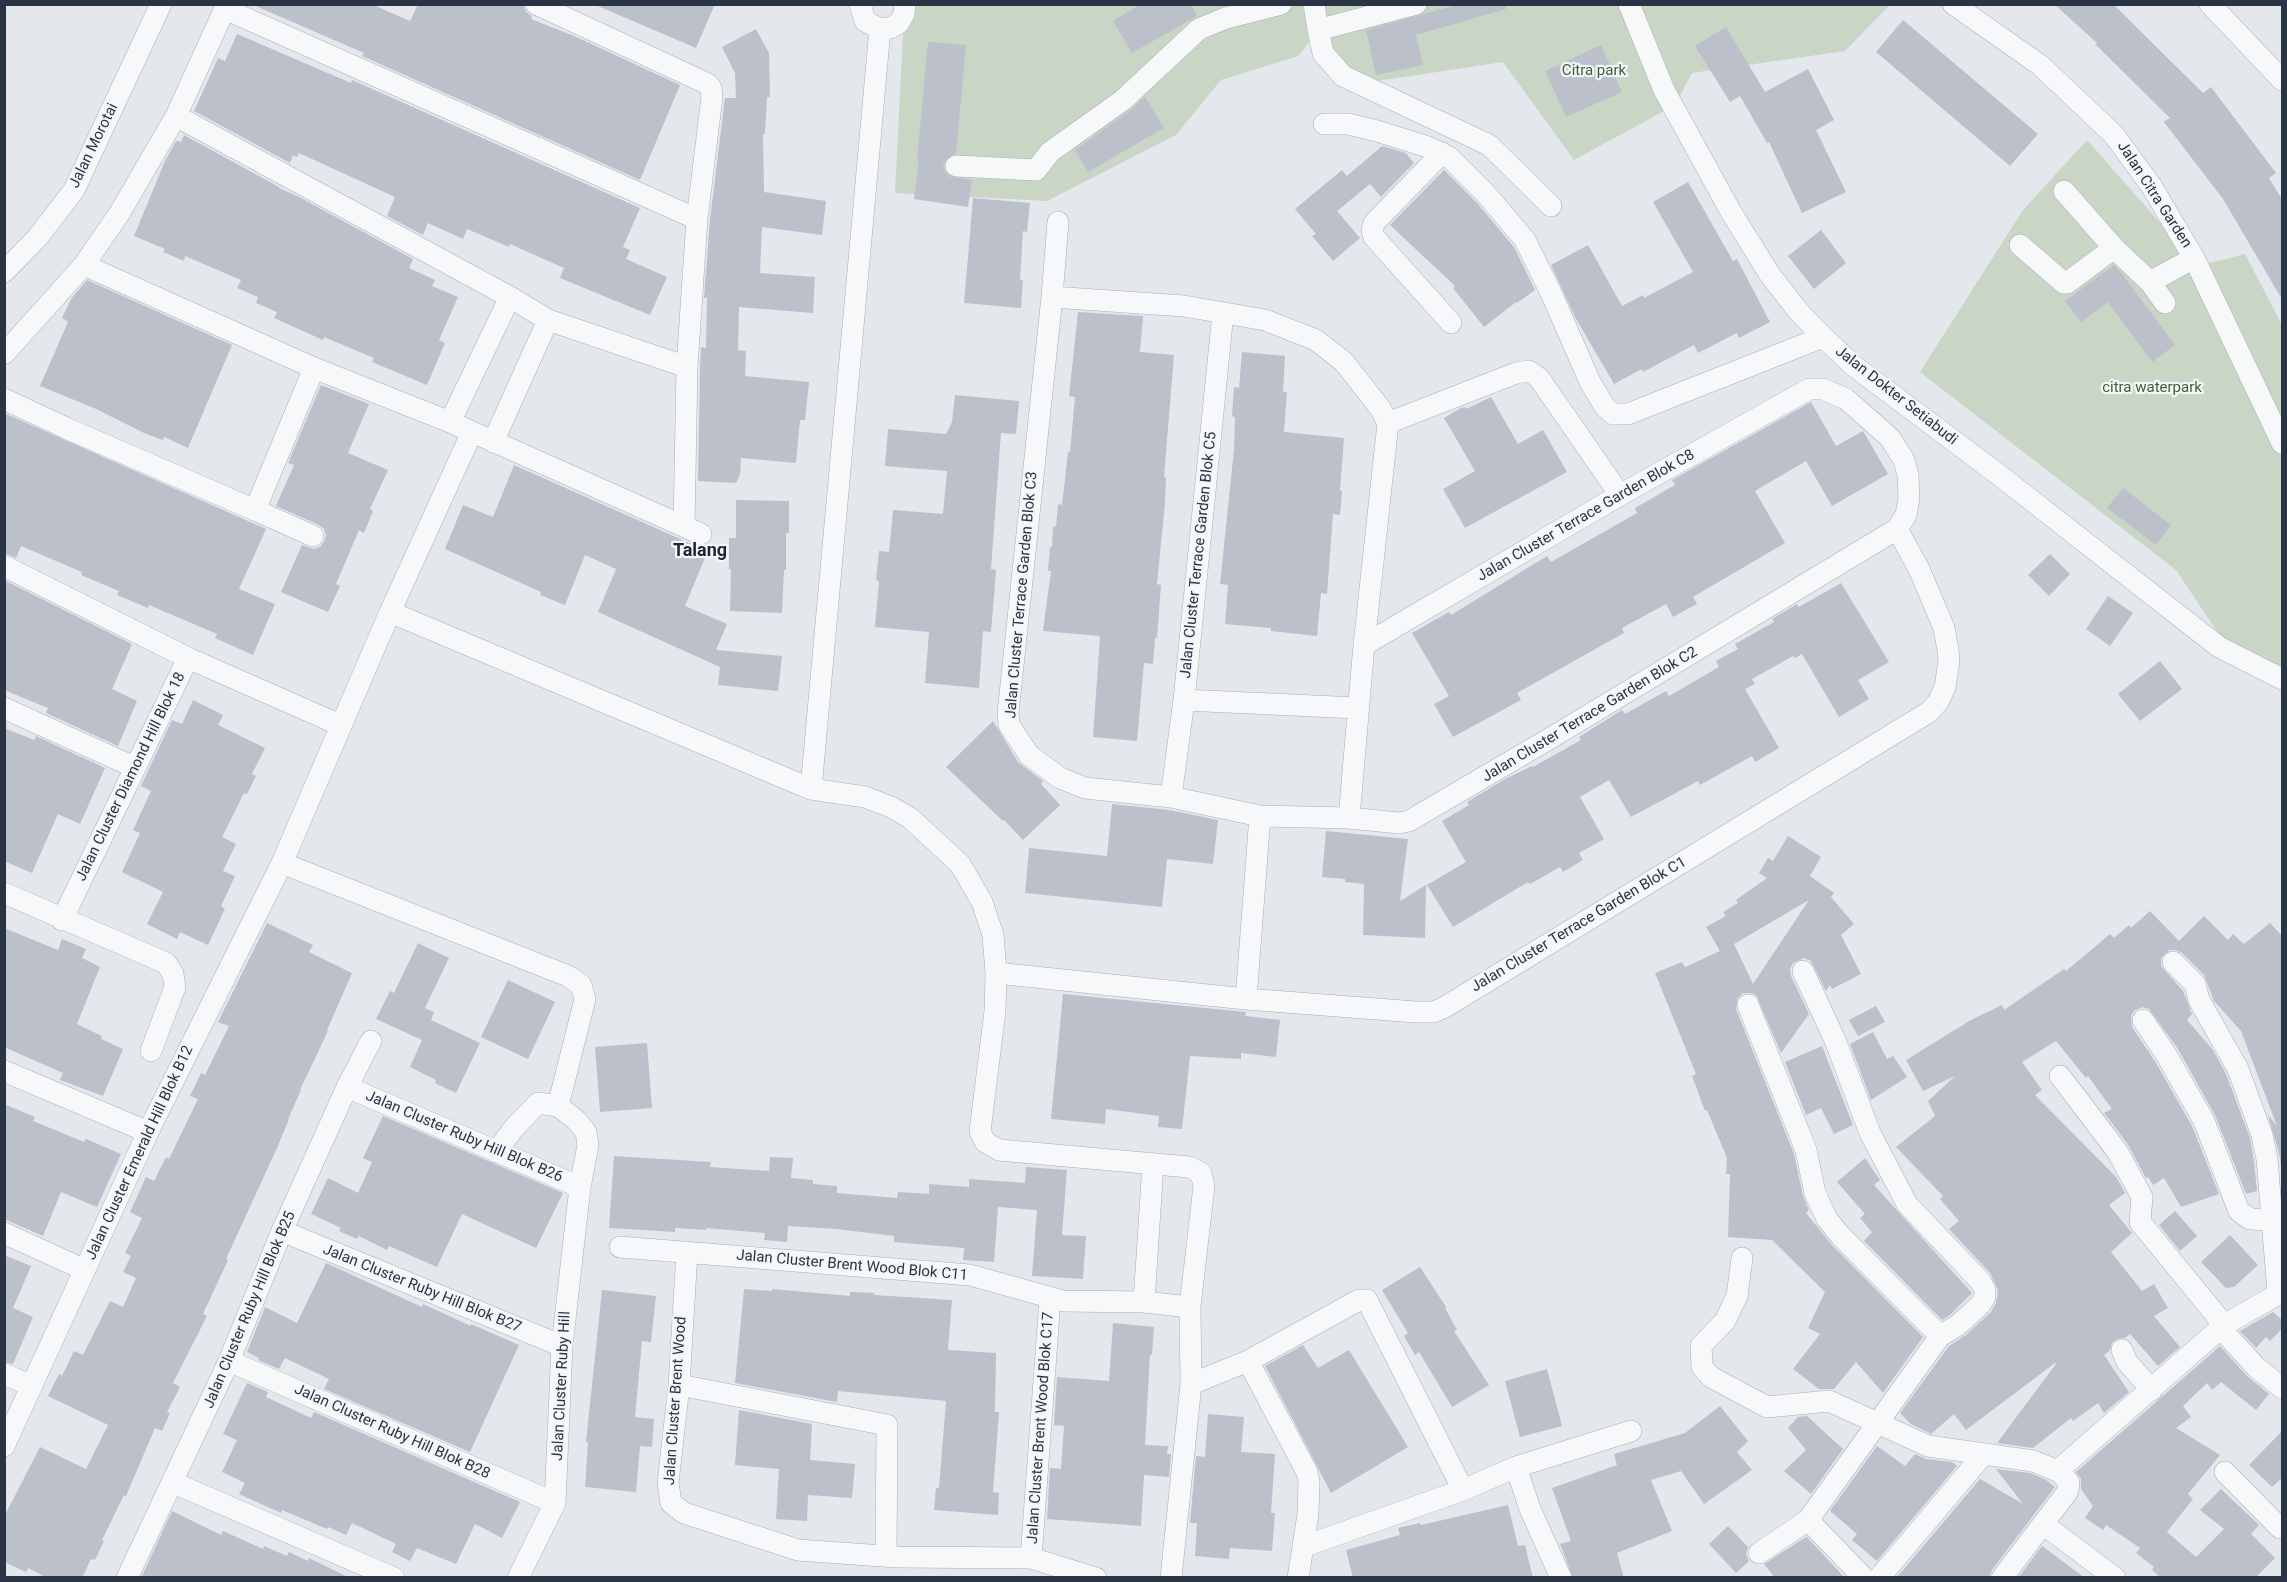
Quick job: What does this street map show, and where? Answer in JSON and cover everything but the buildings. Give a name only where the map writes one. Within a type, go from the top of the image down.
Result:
[{"type":"street","name":"Jalan Morotai","points":[[4,272],[38,237],[74,190],[161,4]]},
{"type":"street","points":[[84,265],[315,368],[450,422],[692,530],[687,367],[697,219],[712,97],[711,88],[708,84],[536,4]]},
{"type":"street","points":[[860,4],[865,21],[880,29],[890,28],[898,23],[904,14],[906,5]]},
{"type":"street","points":[[957,166],[1036,170],[1050,152],[1123,100],[1199,29],[1226,18],[1281,4]]},
{"type":"street","points":[[1314,4],[1323,53],[1343,76],[1490,145],[1551,206]]},
{"type":"street","points":[[1318,30],[1416,4]]},
{"type":"street","name":"Jalan Dokter Setiabudi","points":[[1629,4],[1664,90],[1731,212],[1770,275],[1799,312],[1823,337],[1854,366],[1999,475],[2219,647],[2283,679]]},
{"type":"street","name":"Jalan Citra Garden","points":[[1953,4],[2040,65],[2114,135],[2152,187],[2194,258],[2283,444]]},
{"type":"street","points":[[2210,4],[2283,80]]},
{"type":"street","points":[[4,354],[84,265],[119,214],[176,116],[226,7],[697,219]]},
{"type":"street","points":[[811,789],[880,29]]},
{"type":"street","points":[[176,116],[510,297],[548,320],[687,367]]},
{"type":"street","points":[[1324,124],[1347,124],[1377,131],[1442,153],[1486,195],[1525,240],[1590,382],[1605,408],[1613,414],[1628,414],[1823,337]]},
{"type":"street","points":[[1442,153],[1387,209],[1374,224],[1372,230],[1374,237],[1451,323]]},
{"type":"street","points":[[2064,191],[2114,248],[2150,282],[2165,303]]},
{"type":"street","name":"Jalan Cluster Terrace Garden Blok C3","points":[[1058,222],[1009,702],[1009,725],[1029,755],[1071,783],[1085,788],[1171,797],[1260,816]]},
{"type":"street","points":[[2020,245],[2064,283],[2114,248]]},
{"type":"street","points":[[2150,282],[2194,258]]},
{"type":"street","points":[[450,422],[510,297]]},
{"type":"street","points":[[1052,297],[1184,306],[1264,320],[1316,340],[1344,362],[1380,408],[1388,423],[1364,645],[1349,818]]},
{"type":"street","name":"Jalan Cluster Terrace Garden Blok C5","points":[[1171,797],[1184,700],[1223,313]]},
{"type":"street","points":[[493,442],[548,320]]},
{"type":"street","points":[[255,510],[315,368]]},
{"type":"street","points":[[1388,423],[1516,373],[1529,371],[1539,378],[1620,495]]},
{"type":"street","name":"Jalan Cluster Terrace Garden Blok C8","points":[[1364,645],[1620,495],[1809,389],[1823,389],[1846,399],[1890,438],[1899,452],[1908,475],[1910,498],[1906,515],[1897,530]]},
{"type":"street","points":[[4,399],[313,536]]},
{"type":"street","name":"Jalan Cluster Emerald Hill Blok B12","points":[[4,1446],[148,1132],[282,862],[340,725],[472,432]]},
{"type":"street","name":"Jalan Cluster Terrace Garden Blok C2","points":[[1260,816],[1349,818],[1399,823],[1416,818],[1897,530]]},
{"type":"street","name":"Jalan Cluster Terrace Garden Blok C1","points":[[996,973],[1246,999],[1416,1011],[1434,1011],[1445,1007],[1929,712],[1938,702],[1944,687],[1949,661],[1948,650],[1944,628],[1919,569],[1897,530]]},
{"type":"street","name":"Jalan Cluster Diamond Hill Blok 18","points":[[4,566],[188,658],[62,920]]},
{"type":"street","points":[[390,612],[811,789],[864,796],[891,807],[910,818],[960,864],[982,902],[993,935],[996,973],[994,1011],[980,1131],[985,1142],[999,1150],[1153,1164],[1195,1169],[1202,1173],[1190,1307],[1191,1384],[1171,1578]]},
{"type":"street","points":[[188,658],[340,725]]},
{"type":"street","points":[[1184,700],[1358,708]]},
{"type":"street","points":[[4,708],[135,767]]},
{"type":"street","points":[[1246,999],[1260,816]]},
{"type":"street","points":[[282,862],[568,976],[581,985],[585,999],[558,1106],[544,1103],[534,1106],[496,1152]]},
{"type":"street","points":[[4,893],[166,963],[173,974],[175,987],[151,1051]]},
{"type":"street","points":[[2060,1472],[2062,1467],[2224,1325],[2280,1292],[2266,1159],[2254,1109],[2238,1069],[2199,1000],[2195,984],[2173,962]]},
{"type":"street","points":[[1759,1553],[1808,1520],[1940,1336],[1958,1325],[1980,1305],[1985,1297],[1985,1290],[1981,1282],[1907,1204],[1870,1133],[1835,1040],[1803,971]]},
{"type":"street","points":[[1748,1005],[1806,1150],[1815,1193],[1827,1218],[1840,1235],[1940,1336]]},
{"type":"street","points":[[2143,1020],[2167,1056],[2204,1121],[2239,1211],[2250,1219],[2271,1220]]},
{"type":"street","name":"Jalan Cluster Ruby Hill Blok B25","points":[[128,1578],[230,1360],[282,1231],[347,1087],[371,1041]]},
{"type":"street","points":[[4,1071],[148,1132]]},
{"type":"street","points":[[2060,1076],[2117,1151],[2142,1197],[2140,1222],[2224,1325],[2225,1333],[2256,1366],[2283,1388]]},
{"type":"street","name":"Jalan Cluster Ruby Hill Blok B26","points":[[347,1087],[580,1188]]},
{"type":"street","name":"Jalan Cluster Ruby Hill","points":[[519,1578],[555,1503],[562,1346],[580,1188],[588,1145],[586,1132],[576,1120],[558,1106]]},
{"type":"street","points":[[1144,1302],[1153,1164]]},
{"type":"street","name":"Jalan Cluster Ruby Hill Blok B27","points":[[282,1231],[562,1346]]},
{"type":"street","points":[[4,1233],[85,1270]]},
{"type":"street","points":[[620,1247],[687,1252]]},
{"type":"street","name":"Jalan Cluster Brent Wood Blok C11","points":[[687,1252],[970,1275],[1050,1299]]},
{"type":"street","name":"Jalan Cluster Brent Wood","points":[[687,1252],[679,1385],[668,1483],[671,1503],[684,1514],[798,1550],[886,1556],[1031,1558],[1096,1578]]},
{"type":"street","points":[[1742,1258],[1737,1296],[1725,1321],[1701,1346],[1702,1367],[1711,1377],[1767,1407],[1829,1401],[1928,1446],[2033,1461],[2060,1472],[2069,1483],[2068,1491],[2002,1578]]},
{"type":"street","points":[[1050,1299],[1144,1302],[1190,1307]]},
{"type":"street","name":"Jalan Cluster Brent Wood Blok C17","points":[[1031,1558],[1050,1299]]},
{"type":"street","points":[[1191,1384],[1248,1361],[1364,1299],[1371,1304],[1463,1490]]},
{"type":"street","points":[[2122,1350],[2127,1362],[2152,1390]]},
{"type":"street","name":"Jalan Cluster Ruby Hill Blok B28","points":[[230,1360],[555,1503]]},
{"type":"street","points":[[1248,1361],[1307,1472],[1308,1514],[1305,1546],[1298,1578]]},
{"type":"street","points":[[4,1374],[32,1386]]},
{"type":"street","points":[[679,1385],[887,1425],[886,1556]]},
{"type":"street","points":[[1305,1546],[1463,1490],[1516,1467],[1631,1431]]},
{"type":"street","points":[[1879,1578],[1983,1455]]},
{"type":"street","points":[[1516,1467],[1530,1509],[1561,1578]]},
{"type":"street","points":[[2225,1472],[2282,1528]]},
{"type":"street","points":[[174,1483],[394,1578]]},
{"type":"street","points":[[1808,1520],[1864,1578]]},
{"type":"street","points":[[2043,1524],[2115,1578]]},
{"type":"green space","name":"Citra park","points":[[909,5],[1890,5],[1845,51],[1692,73],[1675,105],[1574,160],[1503,62],[1344,86],[1319,29],[1298,56],[1221,80],[1176,135],[1047,201],[895,193],[904,14]]},
{"type":"green space","name":"citra waterpark","points":[[2087,140],[2198,266],[2245,254],[2282,325],[2282,671],[2222,639],[2176,570],[1920,372],[2023,210]]},
{"type":"district","name":"Talang","points":[[700,551]]}]
